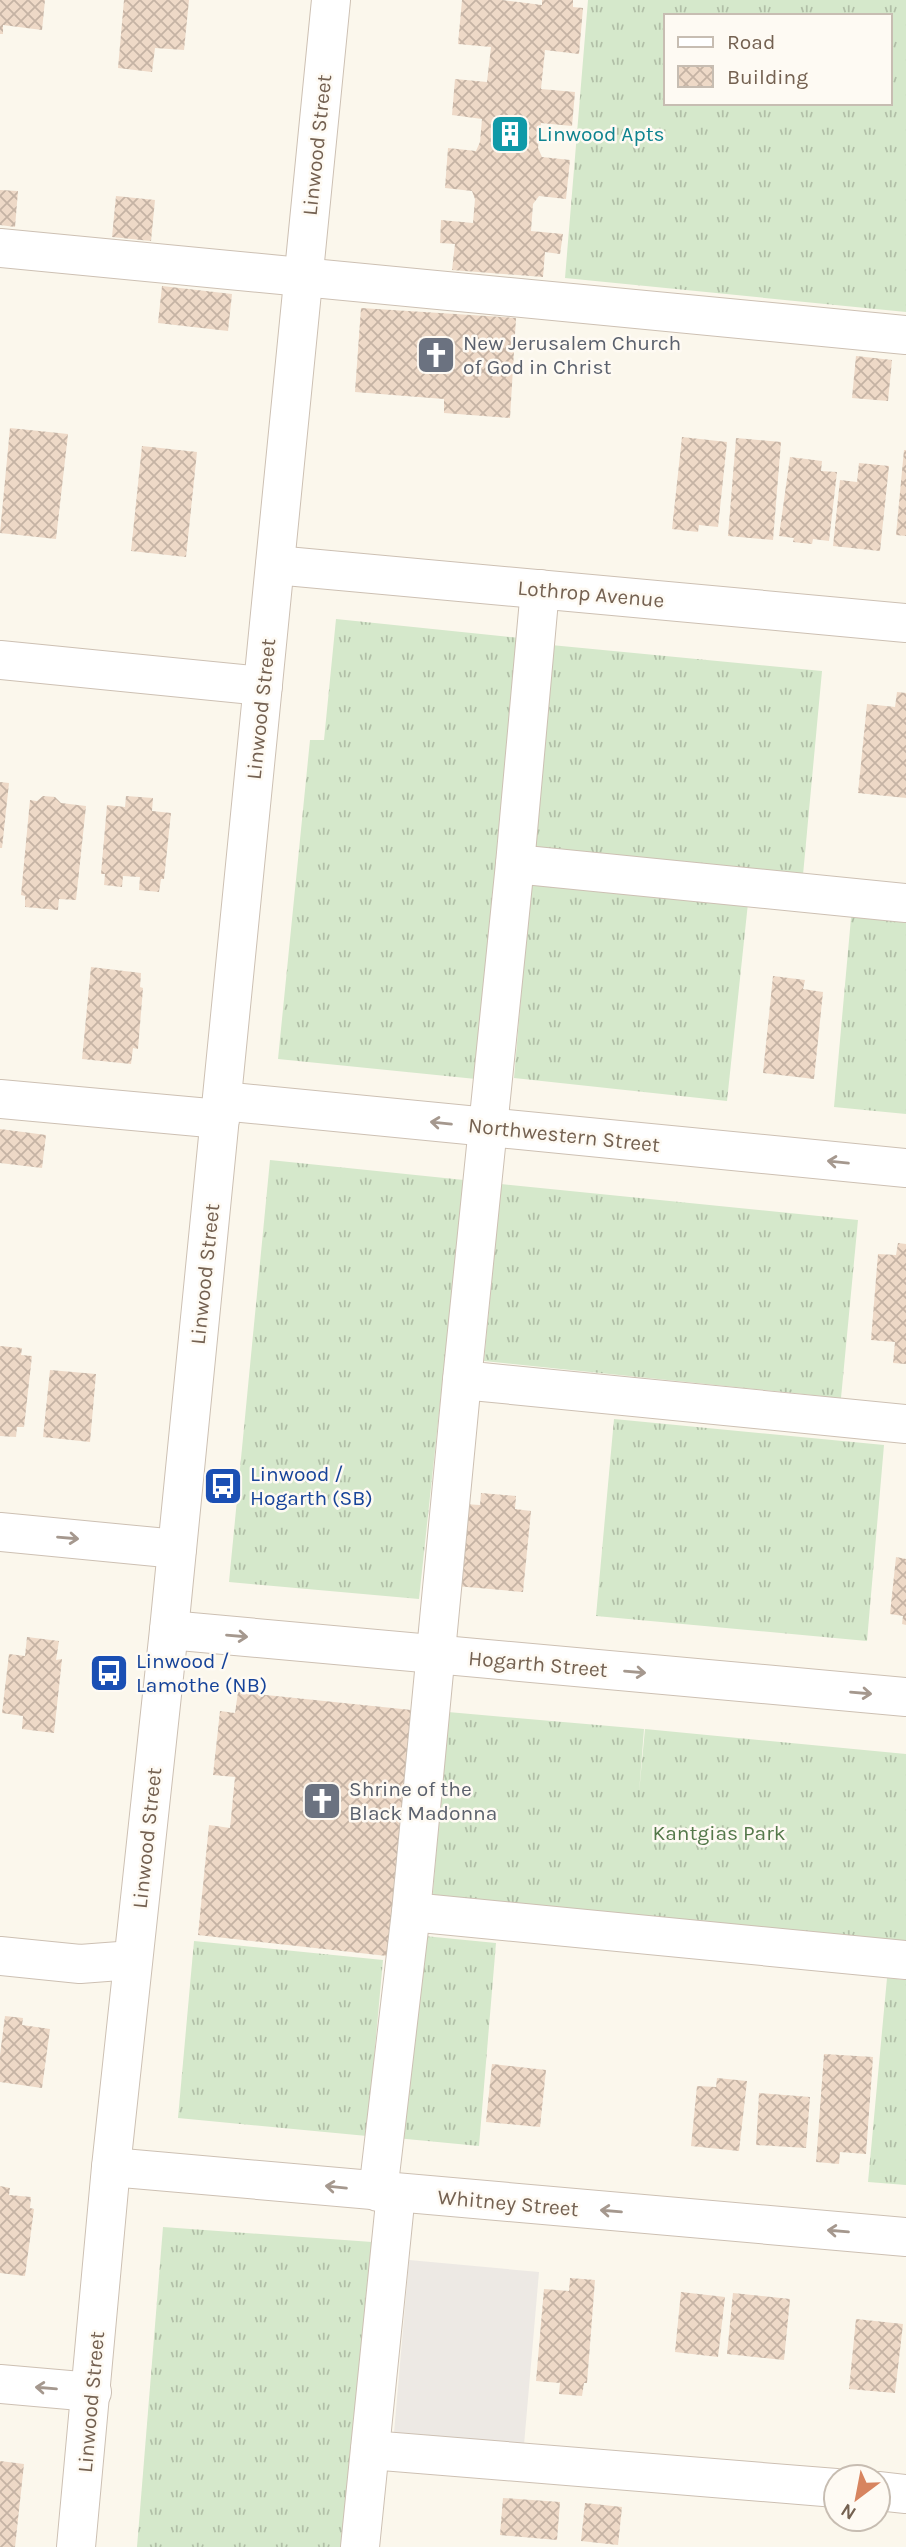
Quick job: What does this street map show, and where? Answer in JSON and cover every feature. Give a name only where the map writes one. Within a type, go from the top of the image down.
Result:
[{"type":"street","name":"Linwood Street","points":[[76,2547],[111,2167],[169,1630],[331,0]]},
{"type":"street","points":[[0,248],[906,335]]},
{"type":"street","name":"Lothrop Avenue","points":[[275,565],[906,623]]},
{"type":"street","points":[[360,2547],[370,2450],[387,2192],[411,1912],[540,589]]},
{"type":"street","points":[[0,660],[263,686]]},
{"type":"street","points":[[515,864],[906,903]]},
{"type":"street","name":"Northwestern Street","points":[[0,1099],[221,1110],[487,1128],[906,1168]]},
{"type":"street","points":[[462,1380],[906,1424]]},
{"type":"street","points":[[0,1532],[177,1549]]},
{"type":"street","name":"Hogarth Street","points":[[169,1630],[906,1697]]},
{"type":"street","points":[[411,1912],[906,1960]]},
{"type":"street","points":[[0,1956],[80,1964],[134,1960]]},
{"type":"street","name":"Whitney Street","points":[[111,2167],[906,2236]]},
{"type":"street","points":[[0,2384],[92,2392]]},
{"type":"street","points":[[370,2450],[822,2487]]},
{"type":"shaded area","points":[[409,2260],[539,2272],[524,2445],[394,2433]]},
{"type":"green space","points":[[588,0],[906,0],[906,312],[565,278]]},
{"type":"green space","points":[[336,619],[520,638],[476,1079],[278,1059],[310,740],[324,740]]},
{"type":"green space","points":[[551,645],[822,671],[803,875],[532,850]]},
{"type":"green space","points":[[531,879],[748,903],[727,1101],[514,1078]]},
{"type":"green space","points":[[852,907],[906,913],[906,1114],[834,1107]]},
{"type":"green space","points":[[270,1160],[464,1180],[419,1599],[229,1582]]},
{"type":"green space","points":[[501,1184],[858,1220],[841,1398],[484,1361]]},
{"type":"green space","points":[[614,1419],[884,1445],[867,1641],[596,1616]]},
{"type":"green space","name":"Kantgias Park","points":[[448,1712],[644,1729],[639,1793],[645,1729],[906,1754],[906,1948],[432,1903]]},
{"type":"green space","points":[[414,1935],[496,1943],[479,2146],[396,2138]]},
{"type":"green space","points":[[194,1941],[383,1960],[367,2136],[178,2118]]},
{"type":"green space","points":[[887,1978],[906,1980],[906,2185],[868,2182]]},
{"type":"green space","points":[[163,2227],[372,2242],[345,2547],[137,2547]]},
{"type":"building","points":[[0,0],[45,0],[42,30],[3,25],[3,34],[0,34]]},
{"type":"building","points":[[124,0],[189,0],[184,50],[155,48],[152,72],[118,68]]},
{"type":"building","name":"Linwood Apts","points":[[462,0],[502,0],[542,5],[542,0],[573,0],[573,7],[583,8],[579,54],[545,50],[541,89],[575,92],[572,126],[541,123],[538,148],[542,157],[570,160],[566,199],[539,196],[533,204],[531,231],[563,234],[560,254],[545,252],[543,277],[452,270],[455,244],[440,243],[441,220],[473,223],[475,199],[472,191],[445,188],[448,148],[476,151],[480,142],[482,119],[452,115],[455,79],[487,82],[491,47],[458,44]]},
{"type":"building","points":[[0,190],[18,191],[15,227],[0,225]]},
{"type":"building","points":[[116,196],[155,200],[151,241],[112,237]]},
{"type":"building","points":[[162,286],[232,294],[228,331],[158,323]]},
{"type":"building","name":"New Jerusalem Church of God in Christ","points":[[361,308],[516,318],[510,418],[444,413],[444,399],[355,392]]},
{"type":"building","points":[[856,356],[892,360],[888,401],[852,398]]},
{"type":"building","points":[[10,428],[68,434],[56,539],[0,533]]},
{"type":"building","points":[[682,437],[727,442],[718,527],[699,525],[698,532],[672,529]]},
{"type":"building","points":[[736,438],[781,442],[773,540],[728,536]]},
{"type":"building","points":[[142,446],[197,452],[186,557],[131,551]]},
{"type":"building","points":[[906,450],[906,536],[896,535]]},
{"type":"building","points":[[790,457],[822,461],[821,471],[837,472],[829,541],[813,539],[812,544],[793,542],[794,538],[779,536]]},
{"type":"building","points":[[859,463],[889,466],[880,551],[833,546],[840,480],[857,482]]},
{"type":"building","points":[[897,692],[906,693],[906,798],[858,793],[867,704],[895,707]]},
{"type":"building","points":[[0,782],[9,783],[2,848],[0,848]]},
{"type":"building","points":[[43,796],[55,797],[61,803],[86,806],[76,900],[59,899],[58,910],[25,907],[25,896],[21,895],[30,800],[37,801]]},
{"type":"building","points":[[126,796],[153,798],[152,811],[171,813],[164,879],[161,879],[159,892],[139,890],[140,877],[123,876],[122,887],[104,885],[105,874],[101,874],[107,805],[125,807]]},
{"type":"building","points":[[91,967],[141,973],[140,987],[143,988],[138,1049],[133,1048],[131,1064],[82,1059]]},
{"type":"building","points":[[773,976],[805,980],[803,989],[823,992],[814,1079],[763,1073]]},
{"type":"building","points":[[0,1129],[46,1135],[42,1168],[0,1163]]},
{"type":"building","points":[[898,1243],[906,1244],[906,1364],[893,1363],[895,1342],[871,1340],[878,1254],[896,1255]]},
{"type":"building","points":[[0,1346],[22,1348],[21,1355],[32,1356],[24,1427],[17,1427],[16,1437],[0,1436]]},
{"type":"building","points":[[50,1370],[96,1374],[90,1442],[43,1437]]},
{"type":"building","points":[[481,1493],[516,1496],[515,1509],[531,1511],[523,1592],[456,1586],[464,1504],[480,1505]]},
{"type":"building","points":[[896,1557],[906,1559],[906,1625],[902,1624],[903,1616],[890,1614]]},
{"type":"building","points":[[27,1637],[59,1641],[56,1660],[62,1659],[54,1733],[22,1729],[23,1716],[2,1713],[9,1654],[25,1656]]},
{"type":"building","name":"Shrine of the Black Madonna","points":[[238,1692],[421,1711],[396,1957],[198,1935],[209,1825],[230,1828],[235,1777],[213,1775],[220,1711],[235,1713]]},
{"type":"building","points":[[5,2016],[23,2018],[22,2025],[50,2029],[42,2088],[0,2082]]},
{"type":"building","points":[[824,2054],[873,2057],[866,2154],[840,2152],[839,2164],[816,2162]]},
{"type":"building","points":[[492,2064],[546,2070],[540,2127],[486,2122]]},
{"type":"building","points":[[717,2078],[747,2081],[739,2151],[691,2146],[697,2086],[716,2087]]},
{"type":"building","points":[[759,2093],[810,2097],[806,2148],[756,2145]]},
{"type":"building","points":[[0,2186],[10,2188],[9,2195],[31,2197],[30,2208],[34,2209],[25,2276],[0,2273]]},
{"type":"building","points":[[570,2278],[595,2280],[587,2383],[584,2383],[582,2396],[559,2394],[560,2383],[536,2381],[544,2289],[569,2291]]},
{"type":"building","points":[[681,2292],[725,2297],[718,2357],[675,2352]]},
{"type":"building","points":[[733,2293],[790,2299],[784,2360],[727,2354]]},
{"type":"building","points":[[856,2319],[903,2324],[895,2393],[849,2389]]},
{"type":"building","points":[[0,2461],[24,2464],[15,2547],[0,2547]]},
{"type":"building","points":[[503,2498],[560,2502],[557,2540],[500,2535]]},
{"type":"building","points":[[585,2503],[622,2507],[618,2545],[581,2541]]},
{"type":"place","name":"Linwood Apts","points":[[510,134]]},
{"type":"place","name":"New Jerusalem Church of God in Christ","points":[[436,355]]},
{"type":"place","name":"Linwood / Hogarth (SB)","points":[[223,1486]]},
{"type":"place","name":"Linwood / Lamothe (NB)","points":[[109,1673]]},
{"type":"place","name":"Shrine of the Black Madonna","points":[[322,1801]]}]
